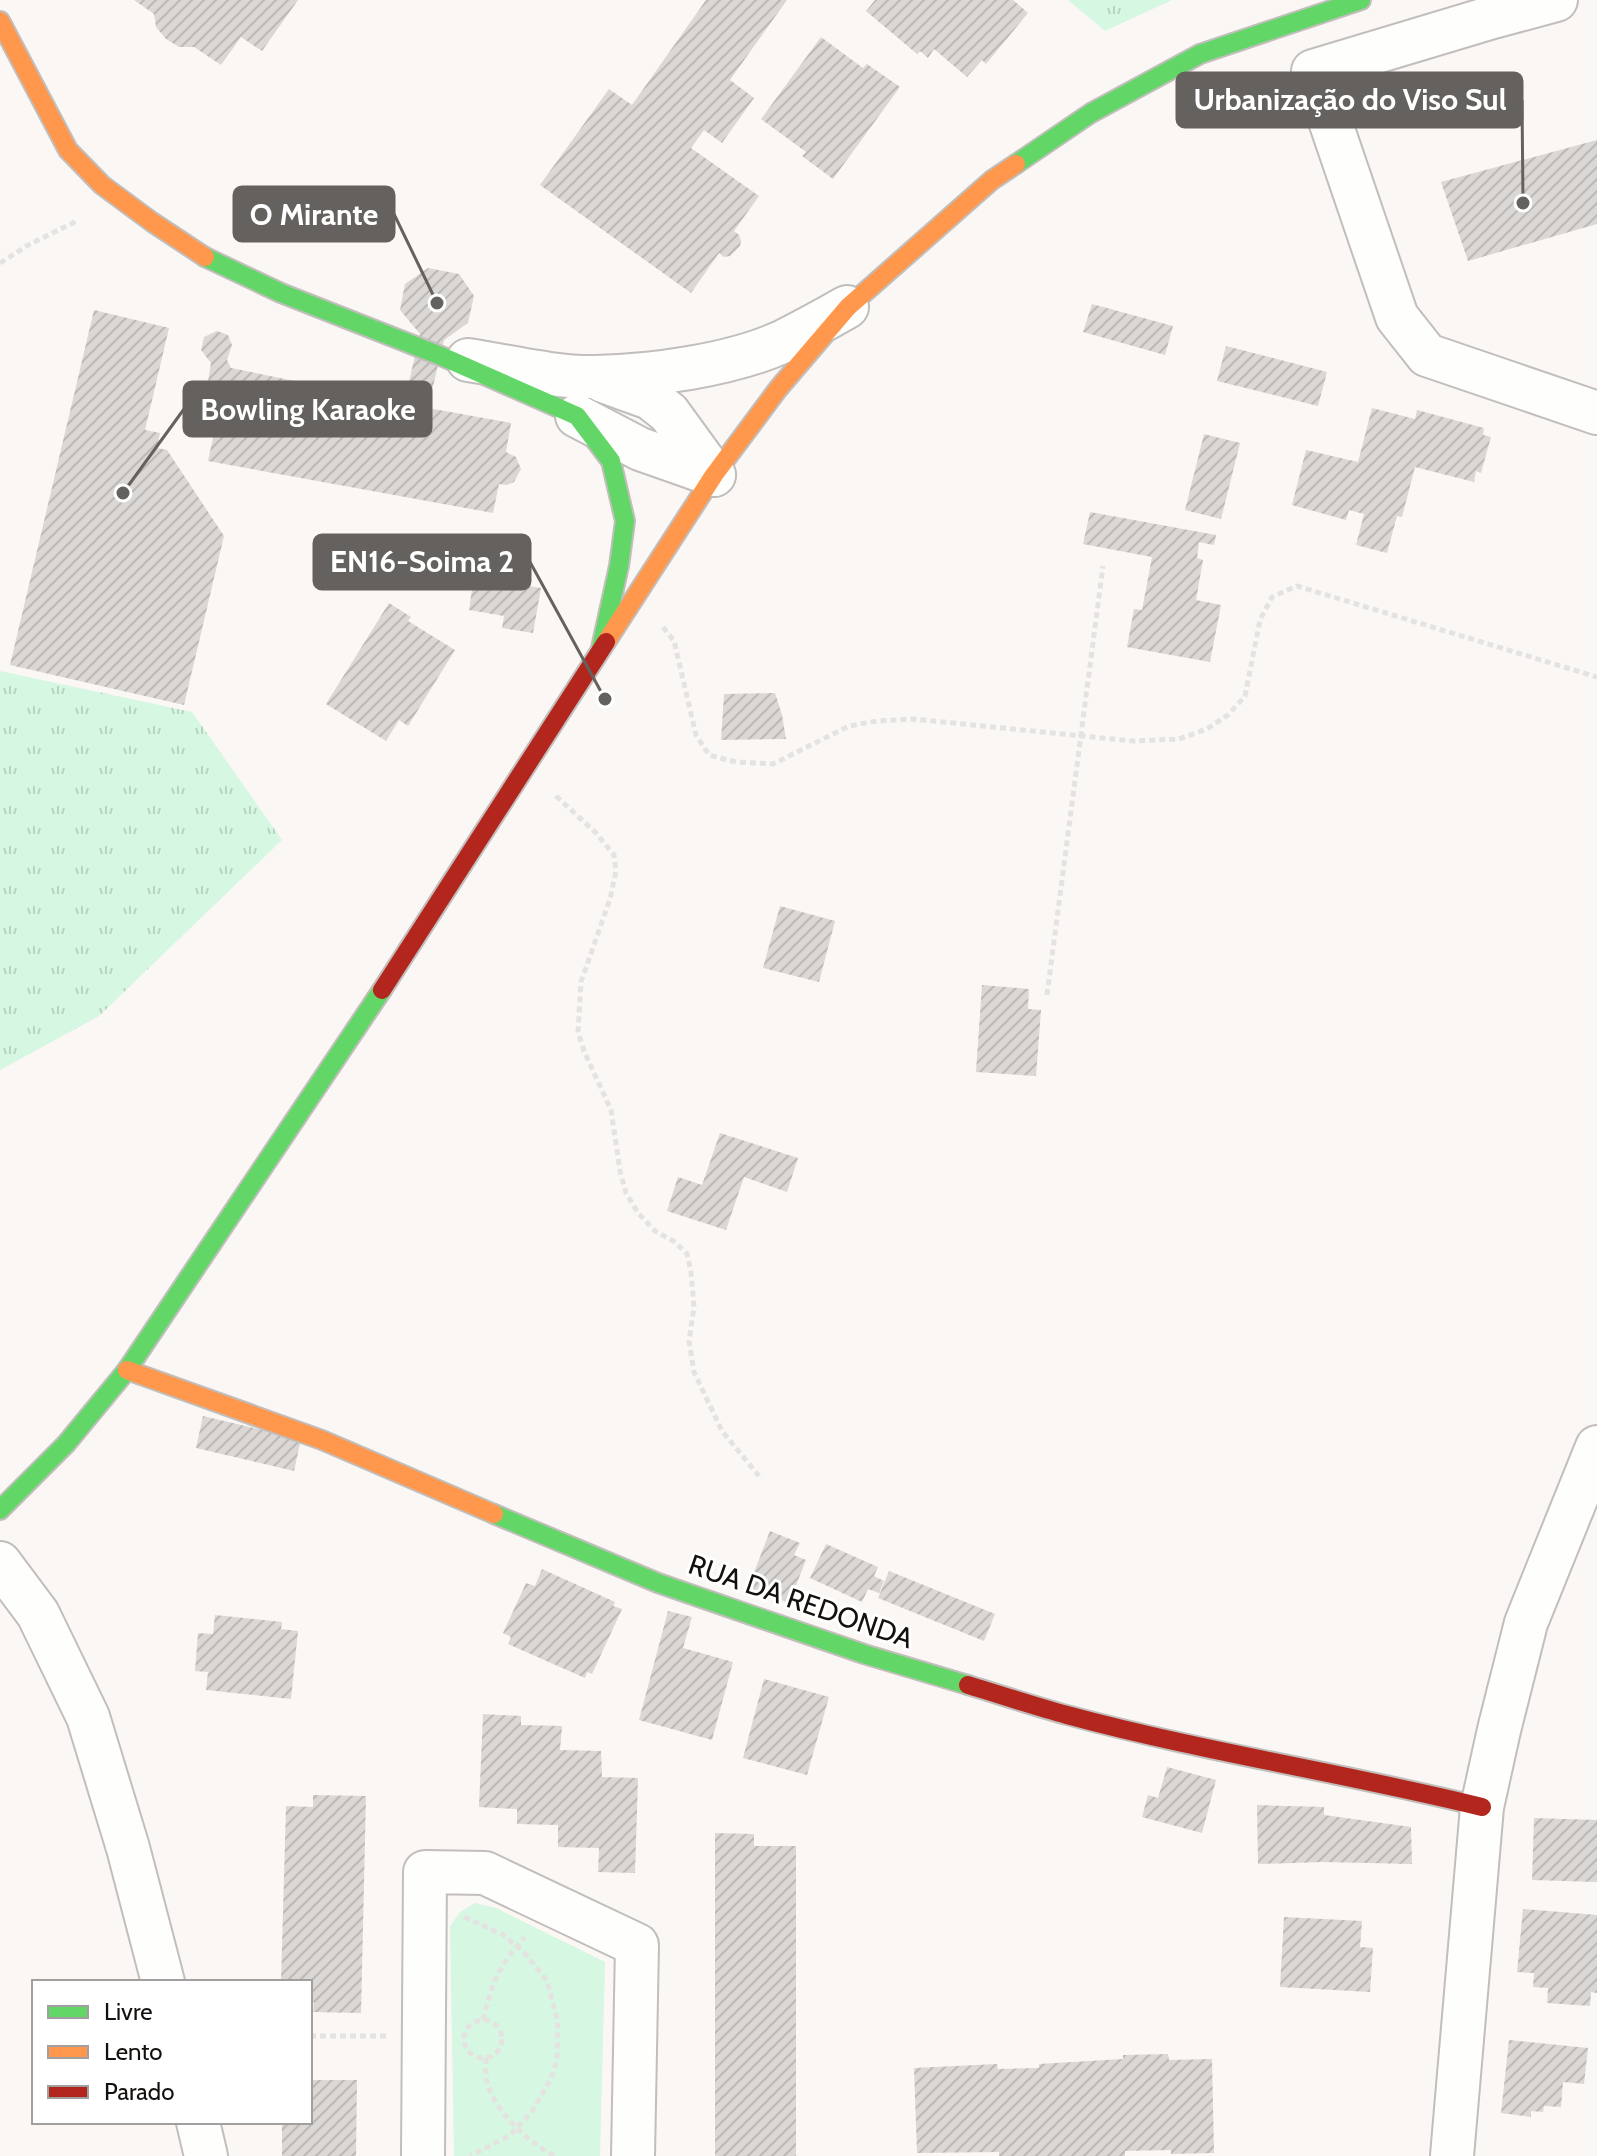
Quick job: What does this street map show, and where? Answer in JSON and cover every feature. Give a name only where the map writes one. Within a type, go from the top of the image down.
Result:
[{"type":"street","points":[[0,1510],[66,1444],[127,1370],[368,1011],[714,475],[778,389],[848,307],[992,180],[1091,113],[1200,54],[1361,0]]},
{"type":"street","points":[[1556,0],[1313,71],[1397,317],[1427,355],[1597,413]]},
{"type":"street","points":[[0,21],[68,150],[102,185],[207,258],[281,293],[441,356],[577,416],[640,449],[714,475]]},
{"type":"street","points":[[441,356],[594,377],[653,372],[720,362],[780,343],[848,307]]},
{"type":"street","points":[[594,377],[650,398],[669,413],[714,475]]},
{"type":"street","points":[[577,416],[611,461],[625,521],[619,566],[600,654]]},
{"type":"street","name":"RUA DA REDONDA","points":[[127,1370],[322,1440],[658,1583],[864,1654],[1068,1715],[1482,1807]]},
{"type":"street","points":[[1452,2156],[1482,1807],[1526,1623],[1597,1447]]},
{"type":"street","points":[[0,1563],[38,1614],[88,1717],[128,1848],[162,1980]]},
{"type":"street","points":[[423,2156],[425,1872],[485,1873],[637,1945],[633,2156]]},
{"type":"street","points":[[198,2124],[206,2156]]},
{"type":"path","points":[[0,263],[73,223],[102,185]]},
{"type":"path","points":[[1047,995],[1103,566]]},
{"type":"path","points":[[637,596],[674,641],[696,735],[709,755],[736,762],[773,764],[849,726],[913,719],[1133,741],[1179,739],[1207,729],[1228,715],[1245,696],[1260,620],[1272,597],[1297,586],[1597,677]]},
{"type":"path","points":[[524,770],[596,833],[614,855],[616,871],[610,899],[581,982],[578,1032],[611,1110],[626,1193],[638,1213],[655,1231],[675,1242],[687,1254],[694,1307],[689,1341],[694,1372],[722,1431],[759,1476]]},
{"type":"path","points":[[457,1916],[469,1918],[502,1934],[524,1952],[547,1981],[558,2022],[557,2060],[532,2112],[518,2129],[491,2147],[470,2156]]},
{"type":"path","points":[[483,2020],[493,1981],[507,1957],[534,1927]]},
{"type":"path","points":[[489,2020],[499,2028],[503,2040],[498,2052],[486,2058],[474,2056],[464,2041],[466,2029],[476,2021],[489,2020]]},
{"type":"path","points":[[312,2036],[424,2036]]},
{"type":"path","points":[[486,2058],[486,2079],[495,2100],[530,2142],[555,2156]]},
{"type":"green space","points":[[1068,0],[1172,0],[1105,31]]},
{"type":"green space","points":[[0,671],[192,712],[282,840],[99,1016],[0,1070]]},
{"type":"green space","points":[[475,1903],[496,1908],[605,1962],[600,2156],[454,2156],[450,1926],[460,1912]]},
{"type":"building","points":[[134,0],[298,0],[262,51],[241,37],[221,65],[194,47],[179,47],[166,39],[156,27],[154,14]]},
{"type":"building","points":[[706,0],[787,0],[730,80],[754,98],[722,143],[704,130],[691,148],[759,196],[734,231],[739,235],[740,246],[730,256],[724,257],[719,253],[691,293],[540,185],[609,89],[632,105]]},
{"type":"building","points":[[875,0],[1013,0],[1028,13],[986,64],[982,60],[967,77],[934,49],[928,58],[920,51],[917,54],[866,11]]},
{"type":"building","points":[[821,37],[863,68],[867,64],[900,87],[833,179],[802,156],[806,152],[761,119]]},
{"type":"building","points":[[1597,140],[1597,224],[1468,261],[1441,182]]},
{"type":"building","points":[[428,268],[459,274],[474,296],[468,323],[444,340],[428,408],[511,423],[506,452],[516,457],[521,469],[514,482],[499,484],[493,513],[208,461],[214,433],[200,431],[211,363],[201,350],[204,337],[217,331],[228,335],[232,345],[227,360],[231,368],[404,403],[420,334],[400,310],[405,284]]},
{"type":"building","points":[[1092,304],[1173,326],[1165,355],[1083,332]]},
{"type":"building","points":[[94,310],[169,328],[145,430],[160,433],[157,448],[167,450],[224,536],[184,705],[10,665]]},
{"type":"building","points":[[1226,346],[1327,372],[1318,406],[1217,381]]},
{"type":"building","points":[[1372,408],[1415,419],[1417,410],[1484,428],[1483,435],[1491,437],[1481,473],[1476,471],[1474,482],[1415,467],[1402,517],[1397,516],[1387,553],[1356,545],[1364,514],[1349,510],[1346,520],[1292,505],[1306,450],[1358,462]]},
{"type":"building","points":[[1204,434],[1240,443],[1221,519],[1185,510]]},
{"type":"building","points":[[1090,512],[1216,535],[1214,545],[1199,542],[1197,558],[1203,560],[1196,600],[1221,605],[1210,662],[1127,647],[1134,609],[1142,610],[1152,557],[1083,544]]},
{"type":"building","points":[[476,561],[518,567],[515,584],[541,588],[533,633],[502,628],[504,616],[469,610]]},
{"type":"building","points":[[389,603],[411,617],[408,621],[455,650],[408,726],[399,720],[386,741],[326,704]]},
{"type":"building","points":[[775,693],[786,739],[721,740],[724,694]]},
{"type":"building","points":[[780,906],[835,921],[819,982],[763,968]]},
{"type":"building","points":[[982,985],[1029,989],[1028,1009],[1041,1010],[1036,1076],[976,1072]]},
{"type":"building","points":[[720,1133],[798,1158],[787,1192],[744,1177],[726,1230],[667,1211],[678,1177],[702,1185]]},
{"type":"building","points":[[203,1416],[301,1439],[294,1471],[196,1448]]},
{"type":"building","points":[[770,1531],[800,1543],[794,1555],[806,1560],[789,1603],[748,1588]]},
{"type":"building","points":[[826,1544],[878,1567],[874,1576],[884,1581],[879,1593],[868,1589],[862,1602],[810,1578]]},
{"type":"building","points":[[542,1569],[615,1602],[613,1606],[622,1609],[592,1674],[587,1672],[585,1678],[508,1644],[511,1637],[503,1633],[526,1583],[535,1586]]},
{"type":"building","points":[[889,1571],[995,1614],[984,1641],[878,1598]]},
{"type":"building","points":[[668,1611],[692,1617],[683,1648],[733,1662],[712,1740],[639,1720]]},
{"type":"building","points":[[215,1615],[282,1622],[281,1629],[298,1631],[291,1699],[206,1690],[208,1672],[195,1671],[198,1633],[213,1634]]},
{"type":"building","points":[[764,1679],[829,1697],[807,1775],[743,1758]]},
{"type":"building","points":[[483,1714],[521,1716],[521,1725],[562,1726],[560,1750],[601,1751],[602,1777],[638,1778],[635,1873],[598,1872],[599,1848],[558,1847],[558,1825],[517,1824],[517,1809],[479,1807]]},
{"type":"building","points":[[1167,1767],[1216,1780],[1202,1833],[1142,1817],[1148,1795],[1158,1798]]},
{"type":"building","points":[[313,1795],[366,1796],[361,2013],[313,2012],[312,1980],[281,1980],[286,1806],[313,1807]]},
{"type":"building","points":[[1257,1805],[1324,1807],[1324,1815],[1411,1827],[1412,1864],[1258,1864]]},
{"type":"building","points":[[1534,1818],[1597,1820],[1597,1882],[1532,1880]]},
{"type":"building","points":[[715,1833],[754,1834],[754,1846],[796,1846],[796,2156],[715,2156]]},
{"type":"building","points":[[1523,1909],[1597,1915],[1597,1993],[1591,1992],[1590,2006],[1547,2003],[1548,1988],[1533,1987],[1534,1973],[1517,1972]]},
{"type":"building","points":[[1284,1917],[1362,1921],[1360,1947],[1373,1948],[1370,1992],[1280,1987]]},
{"type":"building","points":[[1509,2040],[1588,2048],[1584,2084],[1563,2082],[1561,2107],[1544,2106],[1543,2112],[1531,2111],[1531,2117],[1501,2113]]},
{"type":"building","points":[[1168,2054],[1169,2060],[1212,2059],[1214,2153],[1171,2154],[1171,2150],[1125,2151],[1125,2156],[999,2156],[999,2152],[917,2153],[914,2068],[997,2064],[998,2069],[1039,2068],[1039,2064],[1123,2059],[1123,2055]]},
{"type":"building","points":[[312,2080],[357,2080],[356,2156],[282,2156],[282,2124],[312,2124]]},
{"type":"traffic: fast","points":[[1016,164],[1091,113],[1200,54],[1361,0]]},
{"type":"traffic: fast","points":[[205,257],[281,293],[441,356],[577,416],[611,461],[625,521],[619,566],[601,648]]},
{"type":"traffic: fast","points":[[0,1510],[66,1444],[127,1370],[382,990]]},
{"type":"traffic: fast","points":[[494,1514],[658,1583],[864,1654],[968,1685]]},
{"type":"traffic: slow","points":[[0,21],[68,150],[102,185],[205,257]]},
{"type":"traffic: slow","points":[[606,642],[714,475],[778,389],[848,307],[992,180],[1016,164]]},
{"type":"traffic: slow","points":[[127,1370],[322,1440],[494,1514]]},
{"type":"traffic: jam","points":[[382,990],[606,642]]},
{"type":"traffic: jam","points":[[968,1685],[1119,1728],[1482,1807]]},
{"type":"place","name":"Urbanização do Viso Sul","points":[[1523,203]]},
{"type":"place","name":"O Mirante","points":[[437,303]]},
{"type":"place","name":"Bowling Karaoke","points":[[123,493]]},
{"type":"place","name":"EN16-Soima 2","points":[[605,699]]}]
